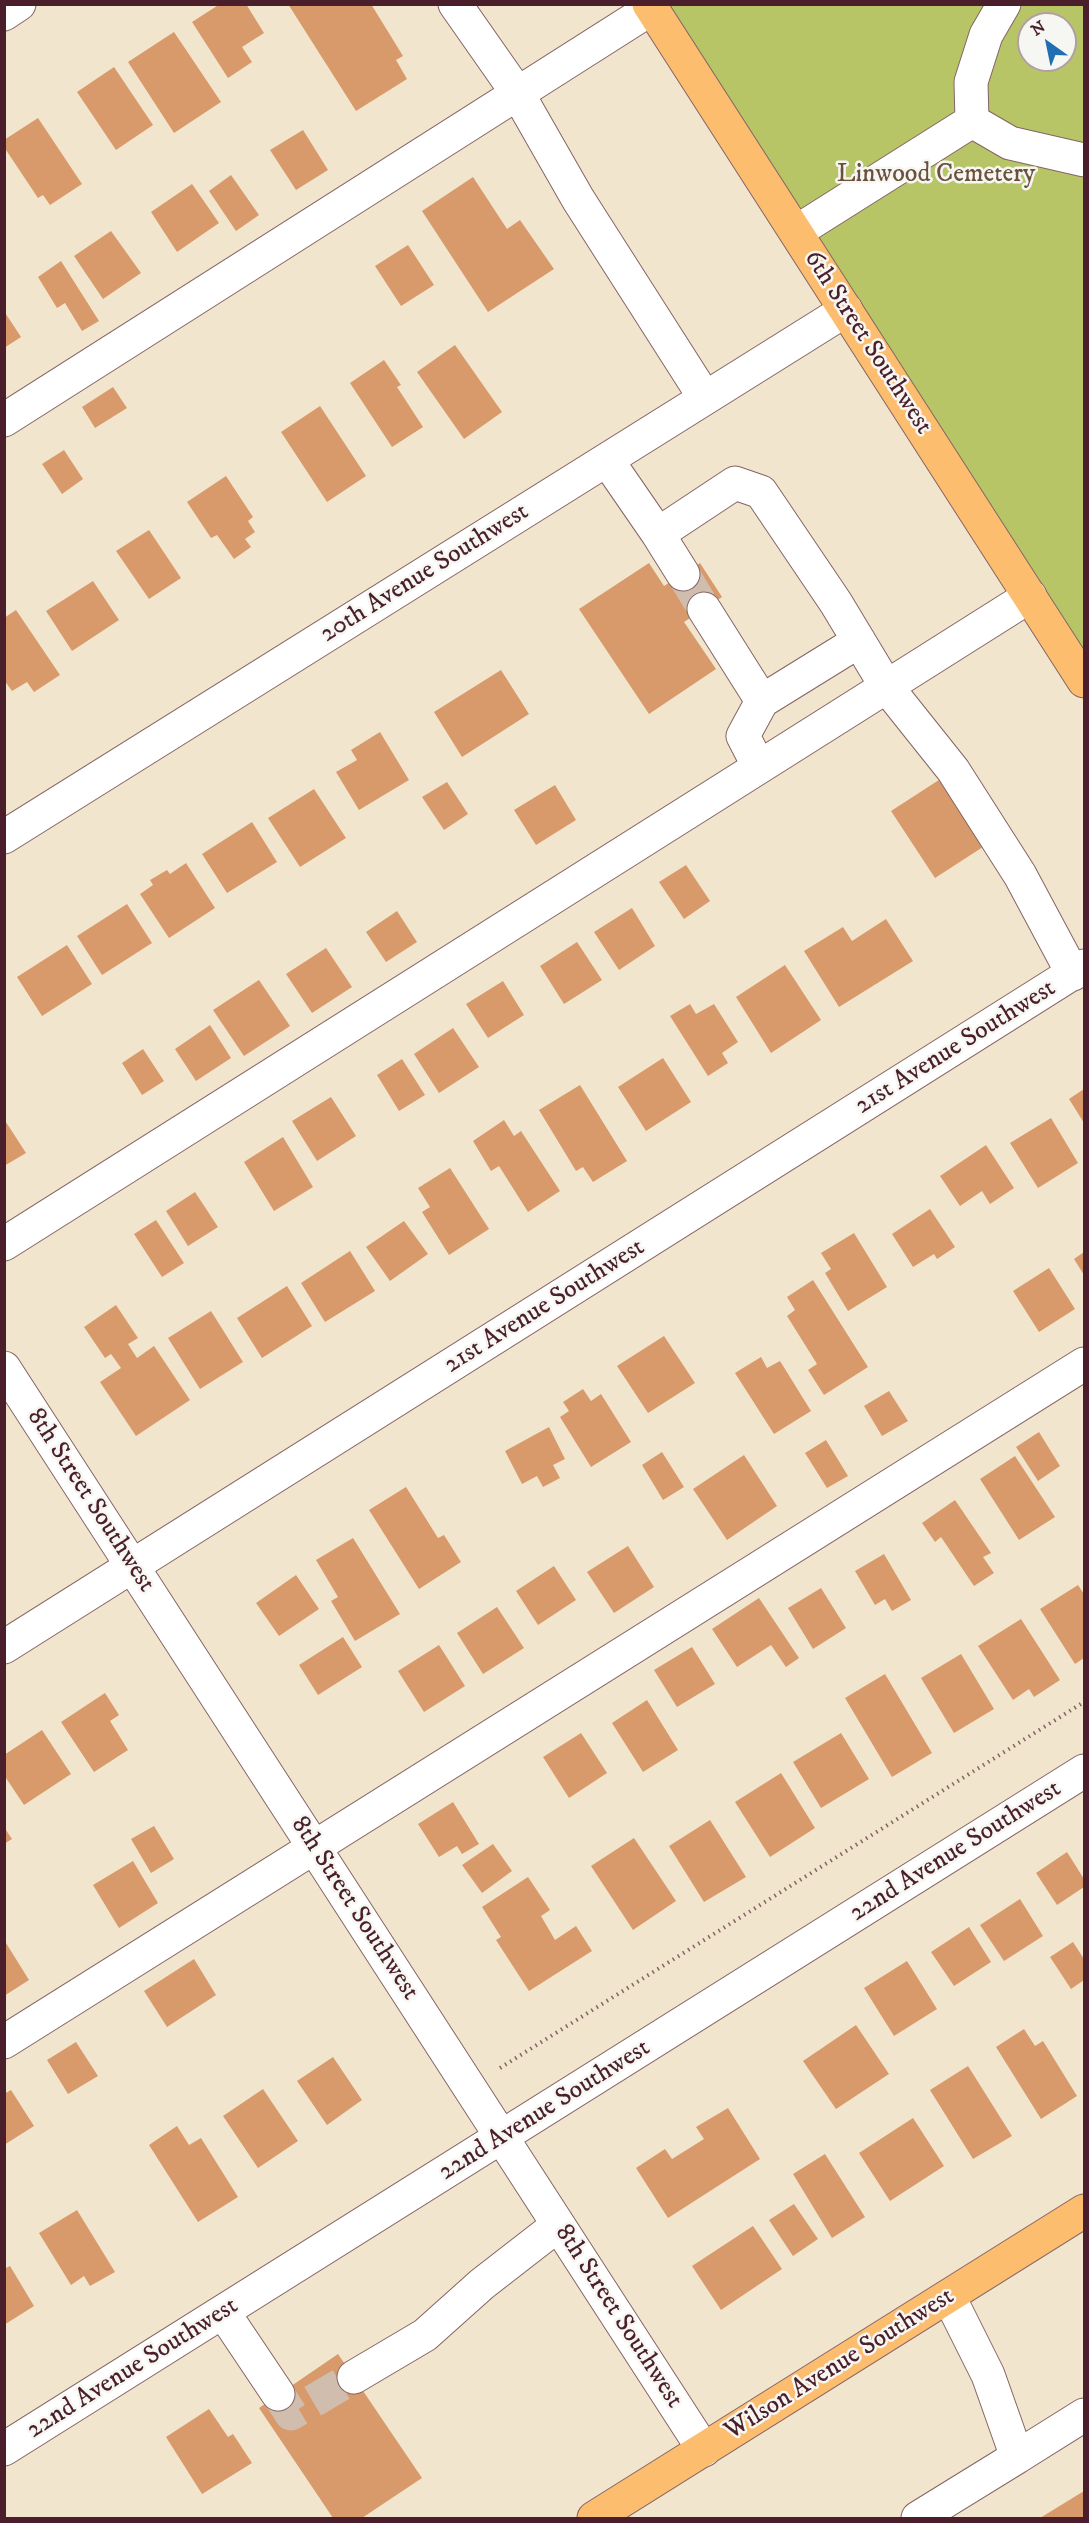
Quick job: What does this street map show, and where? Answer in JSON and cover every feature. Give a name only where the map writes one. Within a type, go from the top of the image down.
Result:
[{"type":"main road","name":"6th Street Southwest","points":[[650,6],[1084,681]]},
{"type":"main road","name":"Wilson Avenue Southwest","points":[[594,2518],[1084,2211]]},
{"type":"street","points":[[4,14],[19,4]]},
{"type":"street","points":[[455,4],[518,94],[578,199],[705,398]]},
{"type":"street","points":[[972,122],[970,82],[989,20],[1004,4]]},
{"type":"street","points":[[4,420],[518,94],[650,6]]},
{"type":"street","points":[[796,232],[972,122]]},
{"type":"street","points":[[972,122],[1010,143],[1084,160]]},
{"type":"street","name":"20th Avenue Southwest","points":[[4,837],[846,310]]},
{"type":"street","points":[[607,460],[683,574]]},
{"type":"street","points":[[658,534],[735,483],[761,492],[886,686],[953,771],[1079,970]]},
{"type":"street","points":[[4,1244],[1030,596]]},
{"type":"street","points":[[704,609],[762,701]]},
{"type":"street","points":[[759,767],[743,736],[762,701],[859,641]]},
{"type":"street","name":"21st Avenue Southwest","points":[[4,1647],[1079,970]]},
{"type":"street","points":[[4,2042],[1084,1364]]},
{"type":"street","name":"8th Street Southwest","points":[[4,1368],[704,2450]]},
{"type":"street","name":"22nd Avenue Southwest","points":[[4,2449],[1084,1771]]},
{"type":"street","points":[[354,2377],[424,2336],[482,2284],[558,2225]]},
{"type":"street","points":[[949,2297],[988,2375],[1017,2457]]},
{"type":"street","points":[[223,2312],[278,2394]]},
{"type":"street","points":[[918,2518],[1084,2415]]},
{"type":"path","points":[[495,2072],[1084,1702]]},
{"type":"green space","name":"Linwood Cemetery","points":[[649,5],[1084,5],[1084,681]]},
{"type":"building","points":[[220,4],[246,4],[264,33],[242,47],[252,62],[228,78],[192,22]]},
{"type":"building","points":[[288,4],[371,4],[403,56],[396,60],[407,79],[356,111]]},
{"type":"building","points":[[174,32],[221,102],[174,133],[128,62]]},
{"type":"building","points":[[114,67],[153,125],[116,150],[77,92]]},
{"type":"building","points":[[38,118],[82,184],[50,205],[43,195],[38,198],[4,147],[4,140]]},
{"type":"building","points":[[303,130],[328,170],[296,190],[270,150]]},
{"type":"building","points":[[231,175],[259,215],[236,231],[209,191]]},
{"type":"building","points":[[473,177],[507,229],[520,220],[554,269],[488,312],[422,211]]},
{"type":"building","points":[[192,184],[219,223],[177,252],[151,212]]},
{"type":"building","points":[[111,231],[141,273],[103,299],[74,256]]},
{"type":"building","points":[[408,245],[434,285],[401,306],[375,266]]},
{"type":"building","points":[[61,261],[99,321],[82,331],[65,303],[57,308],[38,277]]},
{"type":"building","points":[[4,311],[21,337],[4,348]]},
{"type":"building","points":[[455,345],[502,412],[464,439],[417,372]]},
{"type":"building","points":[[384,360],[401,385],[397,387],[423,427],[392,447],[350,383]]},
{"type":"building","points":[[113,387],[127,408],[95,428],[82,407]]},
{"type":"building","points":[[320,406],[366,476],[327,502],[281,432]]},
{"type":"building","points":[[64,450],[83,479],[62,494],[42,464]]},
{"type":"building","points":[[226,476],[253,517],[248,521],[255,532],[245,539],[251,547],[234,559],[217,535],[211,538],[187,502]]},
{"type":"building","points":[[149,530],[181,578],[149,599],[116,551]]},
{"type":"building","points":[[649,563],[664,586],[700,563],[722,597],[684,622],[716,669],[649,714],[579,609]]},
{"type":"building","points":[[93,581],[119,620],[72,651],[46,611]]},
{"type":"building","points":[[16,610],[60,675],[34,692],[27,682],[12,691],[4,680],[4,618]]},
{"type":"building","points":[[501,670],[529,714],[462,757],[434,712]]},
{"type":"building","points":[[380,732],[409,780],[359,810],[336,772],[357,760],[351,750]]},
{"type":"building","points":[[942,778],[986,845],[935,878],[891,811]]},
{"type":"building","points":[[447,782],[468,814],[444,830],[422,797]]},
{"type":"building","points":[[555,785],[576,820],[536,845],[514,810]]},
{"type":"building","points":[[314,789],[346,838],[300,867],[268,818]]},
{"type":"building","points":[[252,822],[277,862],[227,893],[202,854]]},
{"type":"building","points":[[186,863],[215,908],[169,938],[140,894],[153,885],[150,880],[167,870],[170,874]]},
{"type":"building","points":[[686,865],[710,901],[684,919],[659,882]]},
{"type":"building","points":[[127,904],[152,943],[102,975],[77,936]]},
{"type":"building","points":[[632,908],[655,946],[619,970],[594,932]]},
{"type":"building","points":[[397,911],[417,942],[386,962],[366,932]]},
{"type":"building","points":[[886,919],[913,961],[839,1007],[804,951],[843,927],[852,941]]},
{"type":"building","points":[[577,942],[602,980],[564,1004],[540,966]]},
{"type":"building","points":[[67,945],[92,984],[42,1016],[17,977]]},
{"type":"building","points":[[326,948],[352,987],[312,1013],[286,974]]},
{"type":"building","points":[[785,965],[821,1020],[771,1053],[736,997]]},
{"type":"building","points":[[259,980],[290,1026],[244,1056],[213,1010]]},
{"type":"building","points":[[503,981],[524,1015],[488,1038],[466,1004]]},
{"type":"building","points":[[690,1004],[696,1014],[714,1004],[738,1042],[722,1053],[728,1063],[708,1076],[670,1016]]},
{"type":"building","points":[[210,1025],[231,1058],[196,1081],[175,1049]]},
{"type":"building","points":[[453,1028],[479,1067],[439,1093],[414,1054]]},
{"type":"building","points":[[143,1049],[164,1081],[142,1095],[122,1063]]},
{"type":"building","points":[[663,1058],[691,1102],[646,1131],[618,1087]]},
{"type":"building","points":[[402,1059],[425,1095],[399,1111],[377,1075]]},
{"type":"building","points":[[580,1085],[627,1161],[593,1182],[583,1167],[576,1171],[539,1110]]},
{"type":"building","points":[[1084,1089],[1084,1123],[1069,1099]]},
{"type":"building","points":[[331,1097],[356,1136],[317,1161],[292,1121]]},
{"type":"building","points":[[1051,1118],[1078,1163],[1038,1188],[1010,1143]]},
{"type":"building","points":[[4,1119],[26,1153],[4,1166]]},
{"type":"building","points":[[504,1120],[514,1136],[521,1131],[560,1191],[528,1212],[499,1166],[491,1171],[473,1141]]},
{"type":"building","points":[[283,1137],[313,1187],[274,1211],[244,1162]]},
{"type":"building","points":[[986,1145],[1014,1188],[990,1204],[982,1191],[960,1206],[940,1176]]},
{"type":"building","points":[[450,1168],[489,1229],[449,1255],[422,1212],[430,1207],[418,1188]]},
{"type":"building","points":[[195,1192],[218,1227],[188,1246],[166,1211]]},
{"type":"building","points":[[930,1209],[955,1247],[937,1259],[934,1254],[913,1267],[892,1234]]},
{"type":"building","points":[[156,1220],[184,1263],[162,1277],[134,1234]]},
{"type":"building","points":[[404,1221],[428,1254],[390,1281],[366,1247]]},
{"type":"building","points":[[854,1233],[887,1287],[848,1311],[825,1273],[831,1269],[821,1253]]},
{"type":"building","points":[[350,1251],[375,1291],[325,1322],[301,1283]]},
{"type":"building","points":[[1084,1252],[1084,1275],[1074,1259]]},
{"type":"building","points":[[1049,1268],[1075,1309],[1039,1332],[1013,1291]]},
{"type":"building","points":[[813,1280],[868,1367],[824,1395],[808,1370],[817,1364],[787,1316],[795,1310],[787,1297]]},
{"type":"building","points":[[287,1286],[312,1326],[262,1358],[237,1318]]},
{"type":"building","points":[[116,1305],[138,1338],[128,1344],[137,1358],[154,1346],[190,1400],[136,1436],[100,1382],[121,1368],[111,1354],[105,1358],[84,1327]]},
{"type":"building","points":[[211,1311],[243,1362],[200,1389],[168,1338]]},
{"type":"building","points":[[664,1336],[695,1383],[648,1413],[617,1366]]},
{"type":"building","points":[[761,1357],[767,1368],[780,1361],[811,1411],[774,1434],[735,1373]]},
{"type":"building","points":[[583,1389],[591,1401],[601,1394],[631,1442],[591,1467],[560,1417],[569,1411],[563,1402]]},
{"type":"building","points":[[889,1391],[908,1421],[882,1436],[864,1406]]},
{"type":"building","points":[[549,1427],[565,1459],[553,1465],[560,1478],[543,1487],[537,1476],[522,1484],[505,1451]]},
{"type":"building","points":[[1039,1432],[1060,1466],[1038,1481],[1016,1447]]},
{"type":"building","points":[[826,1440],[848,1476],[827,1488],[805,1453]]},
{"type":"building","points":[[662,1452],[684,1487],[663,1500],[642,1465]]},
{"type":"building","points":[[744,1455],[777,1506],[727,1540],[693,1489]]},
{"type":"building","points":[[1015,1456],[1055,1517],[1019,1540],[980,1479]]},
{"type":"building","points":[[406,1487],[438,1538],[444,1535],[461,1562],[419,1589],[369,1510]]},
{"type":"building","points":[[955,1500],[991,1553],[983,1557],[994,1573],[974,1586],[941,1537],[935,1542],[922,1523]]},
{"type":"building","points":[[353,1538],[400,1614],[355,1641],[331,1601],[338,1597],[316,1560]]},
{"type":"building","points":[[628,1546],[654,1587],[614,1613],[587,1572]]},
{"type":"building","points":[[884,1554],[911,1600],[892,1611],[885,1599],[875,1605],[855,1571]]},
{"type":"building","points":[[554,1566],[576,1600],[538,1625],[516,1591]]},
{"type":"building","points":[[296,1575],[319,1609],[279,1636],[256,1603]]},
{"type":"building","points":[[1078,1585],[1084,1594],[1084,1658],[1075,1664],[1040,1609]]},
{"type":"building","points":[[821,1588],[846,1628],[813,1649],[788,1608]]},
{"type":"building","points":[[759,1598],[799,1658],[786,1667],[771,1645],[737,1667],[712,1629]]},
{"type":"building","points":[[497,1607],[524,1648],[483,1674],[457,1633]]},
{"type":"building","points":[[1021,1619],[1060,1680],[1034,1697],[1029,1689],[1013,1700],[978,1646]]},
{"type":"building","points":[[343,1637],[362,1667],[318,1695],[299,1665]]},
{"type":"building","points":[[439,1645],[465,1686],[424,1712],[398,1671]]},
{"type":"building","points":[[692,1647],[715,1684],[677,1707],[654,1670]]},
{"type":"building","points":[[961,1654],[994,1709],[954,1733],[921,1678]]},
{"type":"building","points":[[885,1674],[932,1753],[892,1777],[845,1698]]},
{"type":"building","points":[[105,1693],[119,1715],[110,1721],[128,1750],[94,1772],[61,1722]]},
{"type":"building","points":[[647,1700],[678,1750],[643,1772],[612,1723]]},
{"type":"building","points":[[42,1730],[71,1774],[24,1805],[4,1775],[4,1755]]},
{"type":"building","points":[[581,1733],[607,1773],[569,1798],[543,1757]]},
{"type":"building","points":[[841,1733],[869,1779],[821,1808],[793,1762]]},
{"type":"building","points":[[781,1773],[815,1828],[770,1857],[735,1802]]},
{"type":"building","points":[[453,1802],[479,1844],[462,1854],[457,1846],[439,1857],[418,1824]]},
{"type":"building","points":[[710,1820],[746,1877],[704,1902],[669,1846]]},
{"type":"building","points":[[154,1826],[174,1859],[151,1873],[131,1839]]},
{"type":"building","points":[[4,1827],[12,1839],[4,1844]]},
{"type":"building","points":[[634,1838],[676,1901],[633,1930],[591,1866]]},
{"type":"building","points":[[493,1844],[512,1871],[482,1893],[462,1865]]},
{"type":"building","points":[[1067,1852],[1084,1879],[1084,1887],[1057,1905],[1036,1873]]},
{"type":"building","points":[[133,1861],[158,1903],[119,1928],[93,1885]]},
{"type":"building","points":[[528,1877],[550,1910],[541,1916],[555,1940],[576,1926],[592,1951],[529,1991],[496,1940],[501,1937],[482,1907]]},
{"type":"building","points":[[1020,1899],[1043,1936],[1004,1961],[980,1925]]},
{"type":"building","points":[[969,1927],[991,1962],[954,1986],[931,1952]]},
{"type":"building","points":[[1073,1942],[1084,1959],[1084,1980],[1071,1989],[1050,1957]]},
{"type":"building","points":[[6,1943],[29,1980],[4,1996],[4,1944]]},
{"type":"building","points":[[194,1959],[216,1995],[167,2027],[144,1991]]},
{"type":"building","points":[[907,1961],[937,2009],[894,2036],[864,1988]]},
{"type":"building","points":[[856,2025],[889,2074],[836,2109],[803,2061]]},
{"type":"building","points":[[1024,2029],[1035,2046],[1043,2041],[1077,2096],[1041,2119],[996,2047]]},
{"type":"building","points":[[76,2042],[98,2076],[68,2094],[47,2060]]},
{"type":"building","points":[[333,2057],[362,2100],[327,2125],[297,2081]]},
{"type":"building","points":[[968,2066],[1012,2136],[973,2159],[930,2090]]},
{"type":"building","points":[[263,2089],[298,2141],[258,2168],[223,2116]]},
{"type":"building","points":[[11,2090],[34,2126],[4,2145],[4,2094]]},
{"type":"building","points":[[728,2108],[760,2159],[668,2218],[636,2168],[665,2149],[672,2159],[704,2139],[696,2127]]},
{"type":"building","points":[[913,2118],[944,2166],[890,2201],[859,2153]]},
{"type":"building","points":[[177,2126],[189,2145],[201,2138],[238,2197],[198,2222],[149,2145]]},
{"type":"building","points":[[825,2154],[865,2217],[832,2238],[793,2174]]},
{"type":"building","points":[[794,2204],[818,2239],[793,2256],[769,2220]]},
{"type":"building","points":[[77,2210],[115,2272],[90,2286],[84,2276],[71,2285],[39,2233]]},
{"type":"building","points":[[753,2226],[782,2269],[721,2310],[692,2266]]},
{"type":"building","points":[[10,2266],[34,2306],[4,2325],[4,2269]]},
{"type":"building","points":[[338,2354],[422,2478],[362,2518],[333,2518],[259,2408]]},
{"type":"building","points":[[209,2409],[228,2437],[233,2434],[252,2463],[202,2494],[166,2437]]},
{"type":"building","points":[[1084,2491],[1084,2518],[1040,2518]]},
{"type":"tunnel","points":[[683,574],[704,609]]},
{"type":"tunnel","points":[[278,2394],[291,2414],[354,2377]]}]
